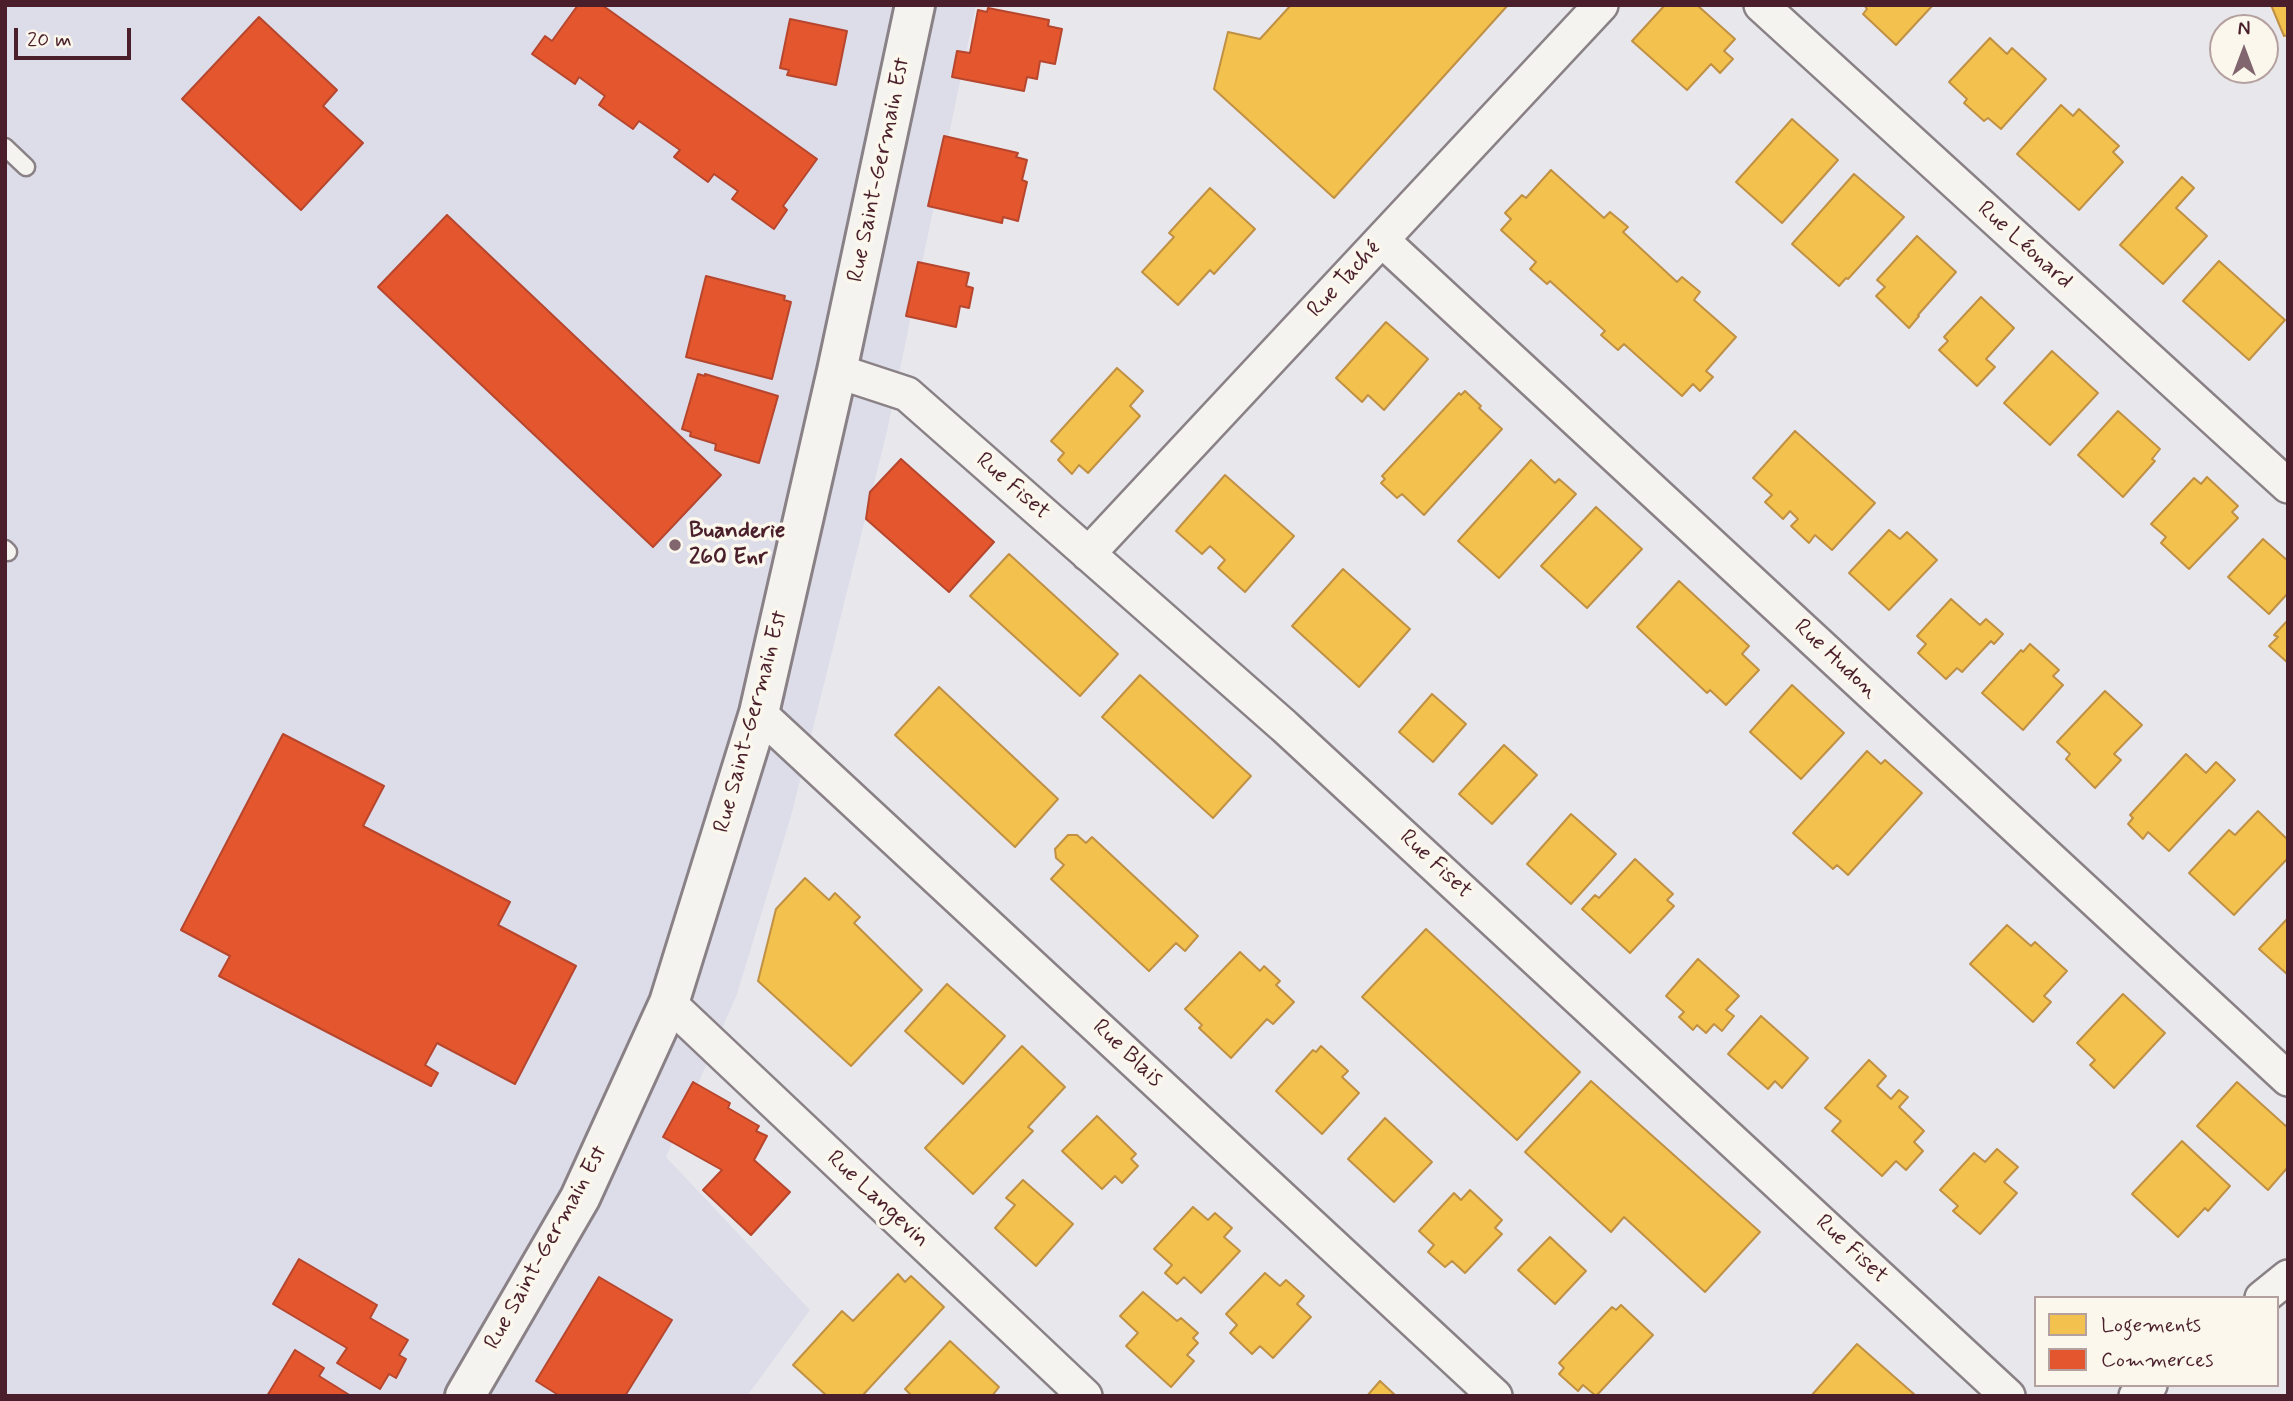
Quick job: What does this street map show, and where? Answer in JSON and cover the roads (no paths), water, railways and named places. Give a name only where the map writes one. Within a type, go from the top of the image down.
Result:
[{"type":"street","name":"Rue Saint-Germain Est","points":[[465,1396],[580,1198],[669,1003],[759,713],[837,371],[915,5]]},
{"type":"street","name":"Rue Taché","points":[[1088,554],[1601,5]]},
{"type":"street","name":"Rue Léonard","points":[[1761,5],[2288,486]]},
{"type":"street","name":"Rue Hudon","points":[[1382,240],[2288,1079]]},
{"type":"street","name":"Rue Fiset","points":[[837,371],[907,394],[1284,726],[2008,1396]]},
{"type":"street","name":"Rue Blais","points":[[759,713],[1496,1396]]},
{"type":"street","name":"Rue Langevin","points":[[669,1003],[1085,1396]]},
{"type":"street","points":[[2264,1296],[2288,1277]]},
{"type":"lane","points":[[5,147],[26,167]]},
{"type":"place","name":"Buanderie 260 Enr","points":[[675,545]]}]
